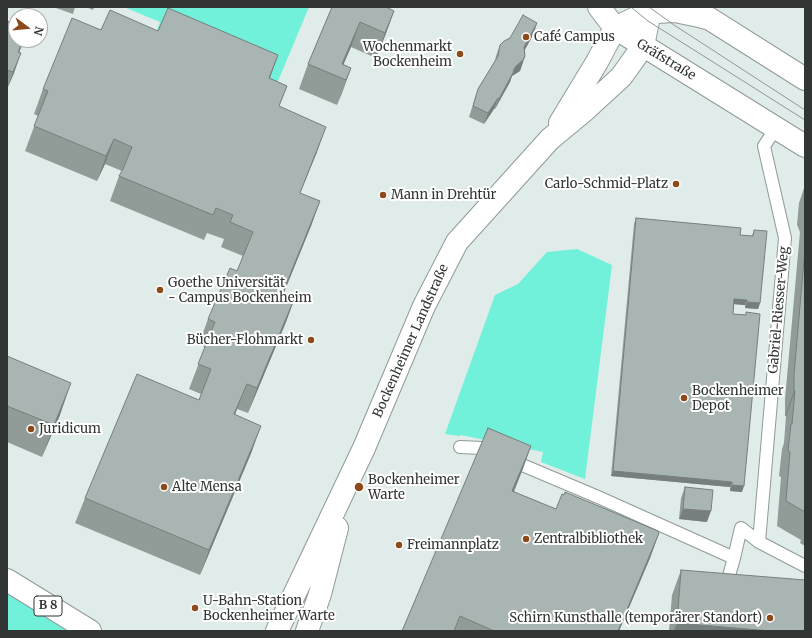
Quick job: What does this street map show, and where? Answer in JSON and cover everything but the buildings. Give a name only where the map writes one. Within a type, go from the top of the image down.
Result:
[{"type":"street","points":[[599,7],[615,28]]},
{"type":"street","name":"Gräfstraße","points":[[691,7],[805,79]]},
{"type":"street","name":"Gräfstraße","points":[[615,28],[649,10],[674,11],[699,16],[712,21]]},
{"type":"street","name":"Bockenheimer Landstraße","points":[[277,631],[349,480],[424,306],[457,242],[550,139],[621,77],[643,46],[649,10]]},
{"type":"street","name":"Gräfstraße","points":[[615,28],[805,146]]},
{"type":"street","name":"Bockenheimer Landstraße","points":[[550,139],[597,62],[615,28]]},
{"type":"street","name":"Bockenheimer Landstraße","points":[[307,631],[320,594],[349,480]]},
{"type":"street","name":"B 8","points":[[7,580],[90,631]]},
{"type":"lane","name":"Gabriel-Riesser-Weg","points":[[759,542],[785,238],[764,146],[776,128]]},
{"type":"lane","points":[[460,447],[482,448],[598,497],[734,558]]},
{"type":"lane","points":[[726,595],[727,583],[740,528],[759,542],[805,566]]},
{"type":"green space","points":[[124,7],[309,7],[271,98],[150,48],[160,22]]},
{"type":"green space","points":[[577,249],[612,265],[585,479],[541,462],[543,452],[461,435],[445,434],[495,295],[518,284],[547,252]]},
{"type":"green space","points":[[7,591],[74,631],[7,631]]},
{"type":"tram line","points":[[631,7],[648,21],[805,120]]},
{"type":"tram line","points":[[649,7],[674,25],[805,110]]},
{"type":"place","name":"Café Campus","points":[[526,37]]},
{"type":"place","name":"Wochenmarkt Bockenheim","points":[[460,54]]},
{"type":"place","name":"Carlo-Schmid-Platz","points":[[676,184]]},
{"type":"place","name":"Mann in Drehtür","points":[[383,195]]},
{"type":"place","name":"Goethe Universität - Campus Bockenheim","points":[[160,290]]},
{"type":"place","name":"Bücher-Flohmarkt","points":[[311,340]]},
{"type":"place","name":"Bockenheimer Depot","points":[[684,398]]},
{"type":"place","name":"Juridicum","points":[[31,429]]},
{"type":"place","name":"Alte Mensa","points":[[164,487]]},
{"type":"place","name":"Bockenheimer Warte","points":[[359,487]]},
{"type":"place","name":"Zentralbibliothek","points":[[526,539]]},
{"type":"place","name":"Freimannplatz","points":[[399,545]]},
{"type":"place","name":"U-Bahn-Station Bockenheimer Warte","points":[[195,608]]},
{"type":"place","name":"Schirn Kunsthalle (temporärer Standort)","points":[[770,618]]}]
